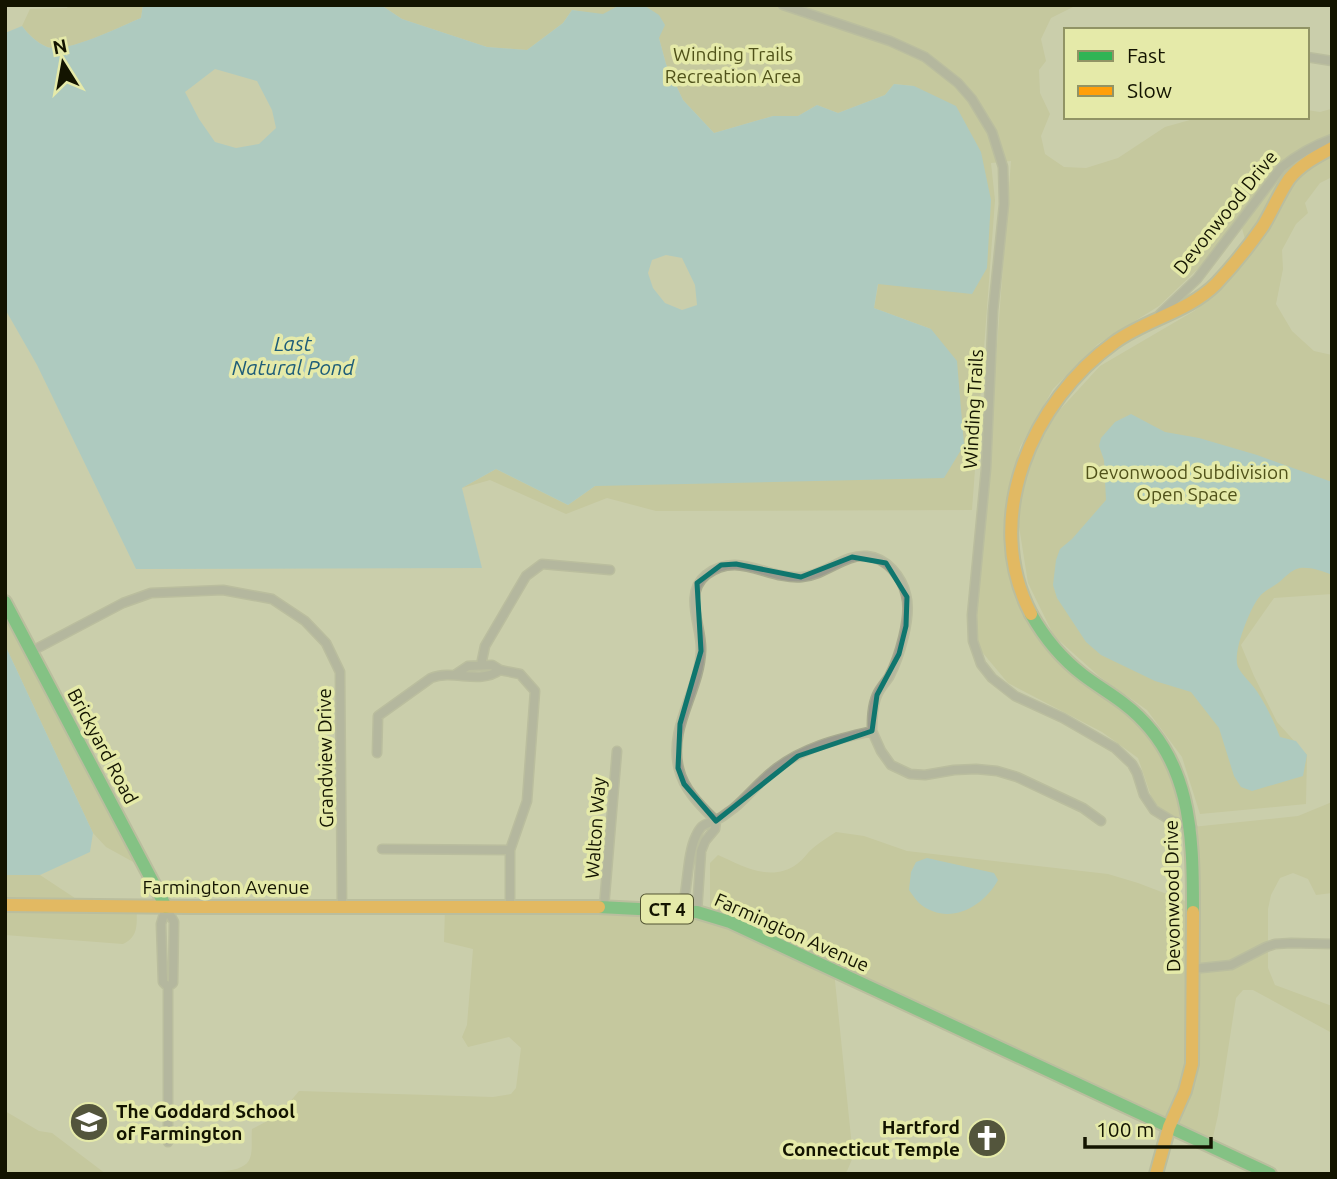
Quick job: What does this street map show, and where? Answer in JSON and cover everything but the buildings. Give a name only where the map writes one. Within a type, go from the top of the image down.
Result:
[{"type":"street","name":"Winding Trails","points":[[783,5],[890,41],[925,57],[958,83],[987,123],[1003,166],[1004,204],[993,311],[986,469],[972,615],[973,641],[981,664],[992,678],[1022,700],[1115,748],[1132,764],[1144,795],[1154,810],[1172,821],[1192,827]]},
{"type":"street","points":[[1309,58],[1332,61]]},
{"type":"street","name":"Devonwood Drive","points":[[1154,320],[1197,279],[1281,168],[1299,154],[1332,139]]},
{"type":"street","name":"Devonwood Drive","points":[[1156,1174],[1192,1064],[1192,827],[1176,769],[1152,732],[1127,706],[1074,669],[1062,657],[1038,625],[1023,598],[1012,549],[1015,492],[1028,449],[1047,414],[1066,389],[1093,360],[1114,343],[1202,296],[1233,265],[1262,228],[1292,176],[1315,157],[1332,148]]},
{"type":"street","points":[[716,821],[684,783],[678,768],[680,724],[701,651],[694,602],[697,583],[721,565],[736,564],[779,575],[801,577],[818,574],[852,557],[869,556],[886,563],[899,578],[907,597],[906,626],[899,654],[877,695],[872,714],[872,731],[891,765],[910,774],[925,775],[954,770],[997,771],[1017,777],[1083,808],[1101,821]]},
{"type":"street","points":[[481,665],[485,646],[526,576],[542,564],[610,570]]},
{"type":"street","name":"Grandview Drive","points":[[32,651],[122,603],[151,593],[198,590],[236,592],[272,599],[305,621],[326,643],[340,672],[342,906]]},
{"type":"street","name":"Brickyard Road","points":[[5,603],[166,907]]},
{"type":"street","points":[[456,674],[468,666],[492,665],[500,670],[520,674],[535,691],[527,801],[510,850],[510,907]]},
{"type":"street","points":[[377,753],[378,716],[431,678],[456,674],[479,677],[495,674],[500,670]]},
{"type":"street","points":[[682,910],[691,849],[704,824],[716,821],[735,807],[776,768],[820,744],[872,731]]},
{"type":"street","name":"Walton Way","points":[[604,907],[617,751]]},
{"type":"street","points":[[697,912],[701,851],[715,828],[716,821]]},
{"type":"street","points":[[382,849],[510,850]]},
{"type":"street","name":"Farmington Avenue","points":[[5,905],[604,907],[697,912],[755,933],[1270,1174]]},
{"type":"street","points":[[166,907],[161,924],[163,982],[167,987],[168,1142]]},
{"type":"street","points":[[1192,969],[1227,966],[1275,944],[1332,944]]},
{"type":"highlighted area","points":[[852,557],[886,563],[907,597],[906,626],[899,654],[877,695],[872,731],[798,756],[716,821],[684,784],[678,768],[680,724],[701,651],[697,583],[721,565],[736,564],[801,577]]},
{"type":"green space","points":[[69,5],[143,5],[141,18],[67,47],[47,47],[33,38],[22,26],[30,9],[67,8]]},
{"type":"green space","points":[[381,5],[1077,5],[1051,18],[1041,39],[1046,61],[1039,70],[1040,93],[1050,114],[1041,136],[1045,154],[1064,167],[1086,168],[1118,158],[1165,127],[1193,119],[1309,119],[1309,110],[1320,112],[1332,107],[1332,177],[1320,183],[1305,203],[1308,213],[1296,224],[1282,250],[1283,269],[1276,304],[1292,331],[1314,351],[1332,355],[1332,594],[1274,598],[1241,645],[1277,722],[1307,755],[1306,804],[1200,814],[1182,757],[1147,710],[1100,677],[1054,636],[1028,583],[1018,520],[1024,480],[1038,445],[1057,413],[1100,366],[1194,311],[1219,291],[1249,254],[1239,217],[1200,267],[1159,306],[1098,344],[1053,389],[1020,447],[1010,489],[1005,544],[1011,584],[1037,638],[1080,681],[1128,713],[1161,753],[1182,801],[1179,818],[1162,811],[1152,799],[1138,758],[1102,732],[1008,683],[982,652],[975,636],[976,589],[1011,161],[991,163],[995,200],[972,510],[656,511],[607,498],[566,514],[490,480],[462,488],[496,469],[568,505],[595,486],[931,329],[874,308],[914,86],[894,84],[885,95],[838,113],[817,105],[798,116],[773,116],[714,133],[683,100],[666,64],[659,38],[618,6],[603,15],[572,10],[563,23],[527,50],[487,47],[402,19]]},
{"type":"green space","points":[[5,602],[146,869],[106,847],[93,833],[5,645]]},
{"type":"green space","points":[[1332,802],[1332,893],[1316,895],[1308,879],[1293,873],[1280,878],[1271,895],[1268,909],[1268,968],[1275,985],[1332,1006],[1332,1033],[1253,990],[1243,990],[1236,998],[1211,1146],[834,971],[853,1157],[844,1174],[192,1174],[233,1170],[247,1163],[251,1155],[252,1129],[279,1115],[299,1091],[493,1097],[511,1094],[516,1088],[521,1048],[509,1037],[468,1047],[462,1037],[467,1025],[473,949],[444,942],[445,907],[710,915],[710,863],[718,855],[757,871],[777,872],[797,864],[836,832],[864,836],[907,851],[1108,874],[1193,904],[1192,827],[1298,816]]},
{"type":"green space","points":[[5,875],[40,875],[87,906],[137,906],[135,933],[123,944],[5,935]]},
{"type":"green space","points":[[5,1111],[39,1131],[52,1133],[106,1174],[5,1174]]},
{"type":"water","name":"Last Natural Pond","points":[[143,5],[381,5],[402,19],[487,47],[527,50],[563,23],[572,10],[603,14],[618,6],[645,6],[659,15],[665,25],[659,38],[666,64],[683,100],[714,133],[773,116],[798,116],[817,105],[838,113],[885,95],[894,84],[914,86],[956,106],[981,152],[991,200],[987,268],[972,294],[878,284],[874,308],[931,329],[957,361],[964,445],[944,478],[595,486],[568,505],[496,469],[462,488],[482,568],[136,569],[37,365],[5,309],[5,33],[22,26],[47,47],[67,47],[141,18]],"holes":[[[215,69],[257,81],[272,110],[276,128],[259,144],[236,148],[215,142],[199,119],[185,92]],[[666,255],[682,258],[695,285],[697,305],[682,310],[665,303],[653,288],[648,273],[652,260]]]},
{"type":"water","points":[[1131,414],[1165,432],[1199,438],[1257,455],[1332,482],[1332,575],[1312,569],[1296,569],[1264,592],[1250,614],[1237,652],[1238,667],[1261,698],[1280,737],[1296,741],[1307,755],[1303,776],[1252,791],[1241,787],[1234,776],[1219,728],[1191,692],[1155,681],[1101,655],[1086,642],[1057,598],[1053,585],[1060,549],[1106,500],[1104,460],[1099,446],[1101,438],[1115,422]]},
{"type":"water","points":[[5,645],[93,833],[90,852],[40,875],[5,875]]},
{"type":"water","points":[[927,858],[994,873],[998,880],[983,899],[963,911],[952,914],[930,910],[919,903],[909,890],[911,872],[916,862]]},
{"type":"traffic: fast","points":[[5,602],[166,907]]},
{"type":"traffic: fast","points":[[1031,614],[1068,662],[1123,703],[1146,724],[1163,746],[1184,797],[1192,853],[1193,912]]},
{"type":"traffic: fast","points":[[599,907],[697,912],[730,922],[1270,1174]]},
{"type":"traffic: slow","points":[[1031,614],[1017,577],[1011,539],[1014,501],[1023,464],[1039,429],[1060,396],[1086,367],[1115,342],[1193,302],[1216,284],[1263,226],[1293,174],[1332,148]]},
{"type":"traffic: slow","points":[[5,905],[599,907]]},
{"type":"traffic: slow","points":[[1156,1174],[1169,1127],[1185,1091],[1192,1064],[1193,912]]},
{"type":"place","name":"The Goddard School of Farmington","points":[[89,1122]]},
{"type":"place","name":"Hartford Connecticut Temple","points":[[987,1138]]},
{"type":"park label","name":"Winding Trails Recreation Area","points":[[733,65]]},
{"type":"park label","name":"Devonwood Subdivision Open Space","points":[[1187,483]]}]
